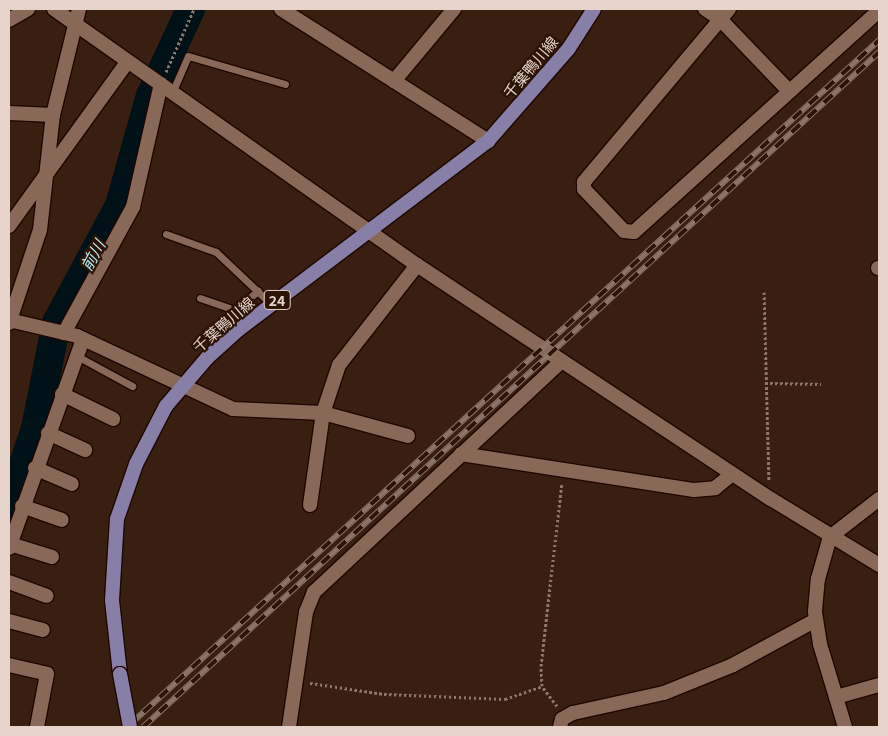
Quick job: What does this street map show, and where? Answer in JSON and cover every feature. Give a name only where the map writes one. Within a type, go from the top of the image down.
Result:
[{"type":"main road","name":"千葉鴨川線","points":[[130,727],[120,674],[112,600],[118,519],[150,430],[181,388],[207,358],[271,304],[371,234],[488,141],[569,48],[594,9]]},
{"type":"street","points":[[9,20],[28,9]]},
{"type":"street","points":[[54,9],[371,234],[732,474],[830,537],[879,565]]},
{"type":"street","points":[[79,9],[53,115],[40,230],[9,321],[83,339],[181,388],[233,408],[323,413],[408,436]]},
{"type":"street","points":[[281,9],[488,141]]},
{"type":"street","points":[[394,81],[454,9]]},
{"type":"street","points":[[705,9],[724,13],[789,91]]},
{"type":"street","points":[[724,13],[584,182],[584,189],[624,231],[634,232],[879,11]]},
{"type":"street","points":[[9,226],[128,61]]},
{"type":"street","points":[[64,333],[132,207],[166,88]]},
{"type":"street","points":[[9,113],[53,115]]},
{"type":"street","points":[[310,505],[323,413],[340,365],[417,265]]},
{"type":"street","points":[[52,556],[9,546],[35,468],[83,339]]},
{"type":"street","points":[[289,727],[306,612],[314,592],[561,362]]},
{"type":"street","points":[[62,394],[113,418]]},
{"type":"street","points":[[48,433],[85,450]]},
{"type":"street","points":[[461,454],[694,490],[716,488],[732,474]]},
{"type":"street","points":[[35,468],[72,484]]},
{"type":"street","points":[[846,727],[836,697],[816,620],[818,579],[830,537],[879,500]]},
{"type":"street","points":[[22,506],[62,520]]},
{"type":"street","points":[[9,582],[47,596]]},
{"type":"street","points":[[563,722],[664,693],[733,665],[816,620]]},
{"type":"street","points":[[9,621],[43,630]]},
{"type":"street","points":[[9,664],[48,674],[37,727]]},
{"type":"street","points":[[836,697],[879,685]]},
{"type":"lane","points":[[166,88],[188,56],[285,84]]},
{"type":"lane","points":[[166,234],[216,252],[271,304]]},
{"type":"lane","points":[[200,298],[235,310],[258,291]]},
{"type":"lane","points":[[77,356],[132,386]]},
{"type":"path","points":[[166,88],[194,9]]},
{"type":"path","points":[[764,292],[765,383],[771,499]]},
{"type":"path","points":[[765,383],[821,384]]},
{"type":"path","points":[[563,722],[542,686],[564,470]]},
{"type":"path","points":[[296,681],[456,698],[504,699],[542,686]]},
{"type":"waterway","name":"前川","points":[[9,506],[35,428],[56,322],[119,205],[150,95],[190,9]]},
{"type":"railway","points":[[127,727],[879,40]]},
{"type":"railway","points":[[143,727],[879,52]]}]
